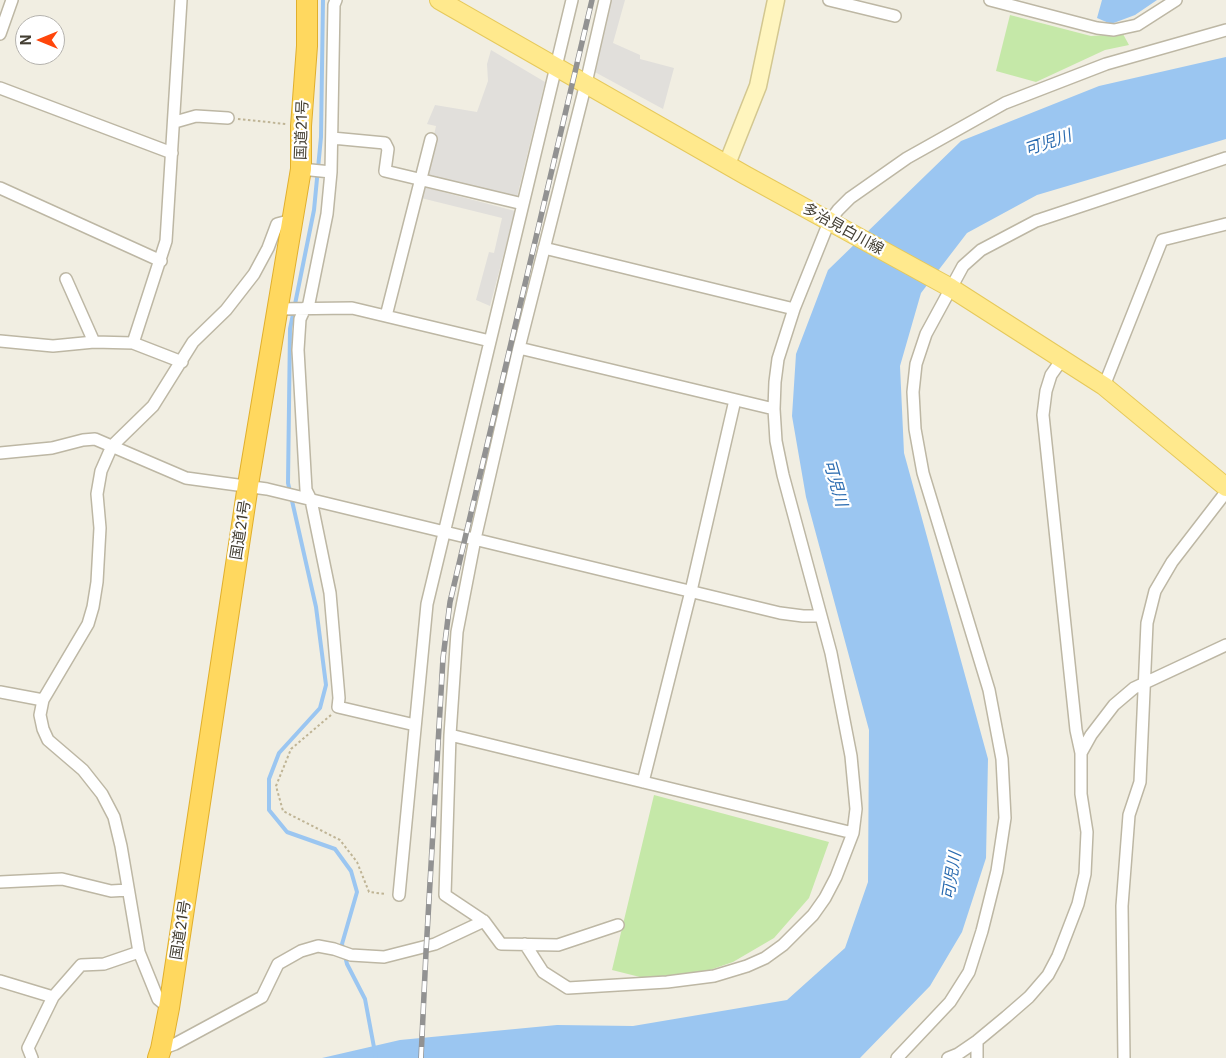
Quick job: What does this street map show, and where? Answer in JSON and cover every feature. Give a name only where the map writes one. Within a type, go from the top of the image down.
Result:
[{"type":"highway","name":"国道21号","points":[[160,1054],[169,1008],[276,309],[301,169],[301,126],[307,46],[307,0]]},
{"type":"main road","name":"多治見白川線","points":[[440,0],[556,68],[586,83],[829,222],[951,288],[1104,386],[1226,487]]},
{"type":"street","points":[[0,34],[12,0]]},
{"type":"street","points":[[133,343],[166,241],[175,122],[181,0]]},
{"type":"street","points":[[336,0],[334,4],[331,172],[327,214],[306,308],[300,319],[298,350],[306,490],[311,500],[330,593],[339,698],[338,707],[415,725]]},
{"type":"street","points":[[399,896],[427,604],[572,0]]},
{"type":"street","points":[[606,0],[520,348],[475,539],[457,632],[450,735],[445,895],[484,921],[501,944],[558,945],[618,925]]},
{"type":"street","points":[[727,164],[758,86],[776,0]]},
{"type":"street","points":[[829,0],[895,16]]},
{"type":"street","points":[[995,1],[1097,28],[1114,30],[1137,25],[1176,0]]},
{"type":"street","points":[[526,944],[543,972],[568,988],[667,982],[714,976],[747,966],[765,958],[783,946],[813,915],[836,878],[853,833],[856,810],[851,756],[832,653],[820,616],[783,474],[776,441],[774,409],[778,359],[794,309],[829,222],[850,198],[907,158],[1006,103],[1106,64],[1226,30]]},
{"type":"street","points":[[0,88],[172,153]]},
{"type":"street","points":[[175,122],[196,116],[228,118]]},
{"type":"street","points":[[332,138],[385,143],[388,149],[385,171],[523,204]]},
{"type":"street","points":[[386,316],[431,139]]},
{"type":"street","points":[[897,1058],[950,1002],[969,972],[982,931],[997,871],[1005,818],[1002,759],[989,690],[923,472],[914,429],[913,392],[916,364],[926,334],[963,266],[981,250],[1036,221],[1226,158]]},
{"type":"street","points":[[301,169],[331,172]]},
{"type":"street","points":[[0,188],[161,261]]},
{"type":"street","points":[[169,1008],[158,999],[139,952],[121,846],[114,817],[102,794],[83,770],[48,740],[42,729],[40,715],[43,700],[88,624],[93,607],[97,582],[100,528],[97,494],[101,471],[112,446],[153,406],[193,342],[226,310],[254,274],[268,248],[277,224],[292,220]]},
{"type":"street","points":[[1104,386],[1162,240],[1226,224]]},
{"type":"street","points":[[544,248],[794,309]]},
{"type":"street","points":[[66,280],[94,342]]},
{"type":"street","points":[[276,309],[352,308],[490,341]]},
{"type":"street","points":[[0,340],[53,346],[94,342],[133,343],[182,362]]},
{"type":"street","points":[[520,348],[774,409]]},
{"type":"street","points":[[948,1058],[958,1054],[977,1041],[1029,997],[1048,975],[1058,956],[1078,904],[1085,874],[1087,832],[1080,794],[1081,753],[1076,730],[1044,415],[1046,391],[1051,375],[1063,358]]},
{"type":"street","points":[[643,782],[691,591],[735,400]]},
{"type":"street","points":[[1,451],[52,448],[95,439],[186,478],[248,485],[780,613],[820,616]]},
{"type":"street","points":[[1124,1058],[1122,906],[1129,815],[1140,782],[1147,623],[1155,591],[1172,562],[1226,492]]},
{"type":"street","points":[[1081,753],[1091,735],[1114,705],[1134,688],[1226,645]]},
{"type":"street","points":[[0,692],[43,700]]},
{"type":"street","points":[[450,735],[853,833]]},
{"type":"street","points":[[0,882],[62,879],[111,891],[128,890]]},
{"type":"street","points":[[160,1054],[262,997],[278,964],[301,951],[318,946],[351,955],[384,957],[435,944],[484,921]]},
{"type":"street","points":[[32,1058],[28,1048],[53,997],[81,965],[104,964],[139,952]]},
{"type":"street","points":[[0,981],[53,997]]},
{"type":"street","points":[[977,1041],[977,1058]]},
{"type":"path","points":[[228,118],[301,126]]},
{"type":"path","points":[[338,707],[291,750],[276,786],[283,811],[340,840],[357,862],[368,892],[399,896]]},
{"type":"green space","points":[[1010,15],[1091,36],[1123,34],[1129,45],[1105,50],[1036,82],[996,71]]},
{"type":"green space","points":[[654,795],[829,842],[809,898],[774,938],[733,962],[701,973],[648,979],[612,970]]},
{"type":"shaded area","points":[[610,0],[625,0],[613,43],[640,55],[640,59],[674,68],[663,109],[593,71]]},
{"type":"shaded area","points":[[491,50],[545,82],[517,197],[425,174],[436,126],[427,124],[435,105],[477,112],[488,81],[487,64]]},
{"type":"shaded area","points":[[424,187],[515,211],[490,306],[476,300],[489,252],[494,253],[502,218],[421,198]]},
{"type":"water","points":[[1102,0],[1157,0],[1135,15],[1111,24],[1097,18]]},
{"type":"water","name":"可児川","points":[[1226,57],[1226,139],[1037,195],[967,233],[921,293],[900,366],[904,453],[988,759],[986,858],[962,932],[930,986],[860,1058],[322,1058],[400,1040],[557,1025],[633,1026],[787,1000],[845,948],[868,882],[869,730],[806,497],[792,416],[796,354],[828,270],[961,141],[1099,86]]},
{"type":"waterway","points":[[323,0],[321,137],[314,210],[290,329],[288,483],[316,607],[326,685],[320,708],[279,753],[269,779],[269,810],[287,832],[335,849],[351,871],[357,892],[342,944],[343,949]]},
{"type":"waterway","points":[[345,956],[347,964],[365,999],[376,1058]]},
{"type":"railway","points":[[421,1058],[443,658],[450,602],[592,0]]}]
